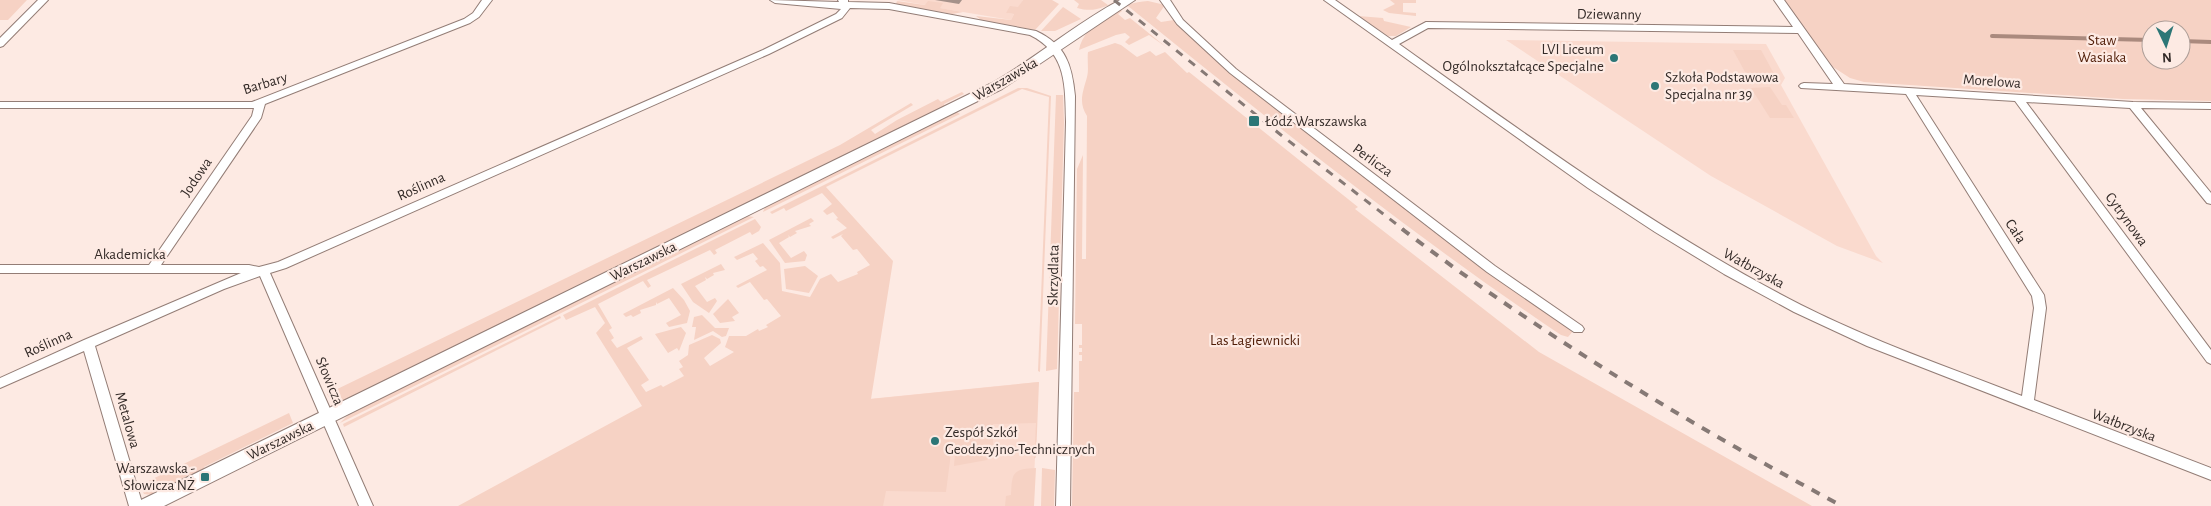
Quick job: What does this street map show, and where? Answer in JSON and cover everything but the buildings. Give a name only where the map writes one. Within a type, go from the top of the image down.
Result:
[{"type":"street","points":[[0,44],[43,0]]},
{"type":"street","name":"Barbary","points":[[0,105],[238,106],[261,102],[467,21],[476,15],[488,0]]},
{"type":"street","points":[[775,0],[813,4],[844,3],[894,6],[1033,33],[1042,37],[1055,49]]},
{"type":"street","name":"Warszawska","points":[[147,506],[997,86],[1055,49],[1094,18],[1129,0]]},
{"type":"street","name":"Perlicza","points":[[1165,0],[1180,22],[1221,61],[1248,83],[1491,269],[1578,329]]},
{"type":"street","name":"Wałbrzyska","points":[[1329,0],[1613,200],[1735,276],[1816,320],[2211,474]]},
{"type":"street","points":[[1779,0],[1841,87]]},
{"type":"street","name":"Roślinna","points":[[0,382],[220,286],[290,262],[766,52],[835,19],[843,13],[844,3]]},
{"type":"street","name":"Dziewanny","points":[[1392,44],[1426,25],[1800,30]]},
{"type":"street","name":"Skrzydlata","points":[[1055,49],[1069,75],[1071,122],[1063,506]]},
{"type":"street","name":"Morelowa","points":[[1804,86],[1909,90],[2133,105],[2211,106]]},
{"type":"street","name":"Cała","points":[[1909,90],[2038,295],[2040,308],[2027,403]]},
{"type":"street","name":"Cytrynowa","points":[[2018,98],[2211,359]]},
{"type":"street","name":"Jodowa","points":[[153,268],[257,116],[261,102]]},
{"type":"street","points":[[2133,105],[2211,200]]},
{"type":"street","name":"Akademicka","points":[[0,269],[153,268],[249,269],[260,271]]},
{"type":"street","name":"Słowicza","points":[[260,271],[267,277],[366,506]]},
{"type":"street","name":"Metalowa","points":[[88,343],[136,506]]},
{"type":"shaded area","points":[[897,0],[1023,0],[1019,7],[1007,13],[1014,14],[1011,20],[939,8],[942,4],[925,5]]},
{"type":"shaded area","points":[[1506,40],[1766,44],[1785,78],[1781,85],[1876,256],[1883,263],[1837,246],[1711,176]]},
{"type":"shaded area","name":"Zespół Szkół Geodezyjno-Technicznych","points":[[1038,382],[1033,506],[828,506],[839,402]]},
{"type":"green space","points":[[0,0],[27,0],[8,20],[0,20]]},
{"type":"green space","points":[[1023,0],[1052,0],[1059,4],[1035,30],[981,20],[976,16],[1011,20],[1014,14],[1006,13],[1010,6],[1018,7]]},
{"type":"green space","points":[[1074,0],[1101,0],[1108,5],[1120,0],[1104,7],[1089,10],[1077,8],[1079,4]]},
{"type":"green space","points":[[1390,0],[1416,0],[1416,3],[1403,3],[1403,12],[1416,13],[1416,16],[1389,13],[1383,10],[1395,4]]},
{"type":"green space","name":"Staw Wasiaka","points":[[1783,0],[2211,0],[2211,101],[2123,99],[1864,82],[1850,78],[1833,67]]},
{"type":"green space","points":[[897,1],[925,5],[928,1],[943,3],[940,8],[963,12],[952,14],[896,4]]},
{"type":"green space","points":[[1148,1],[1165,5],[1156,18],[1161,22],[1174,20],[1234,76],[1300,128],[1574,330],[1568,337],[1561,335],[1449,257],[1287,134],[1128,6],[1120,9],[1122,11],[1118,14],[1125,20],[1130,18],[1166,47],[1149,35],[1129,45],[1125,42],[1130,37],[1125,33],[1079,50],[1082,40],[1096,23],[1116,10],[1127,5]]},
{"type":"green space","points":[[1063,7],[1081,19],[1055,31],[1041,31]]},
{"type":"green space","points":[[1358,16],[1383,18],[1384,21],[1411,27],[1396,36],[1388,36]]},
{"type":"green space","name":"Las Łagiewnicki","points":[[1115,43],[1121,45],[1137,57],[1150,51],[1156,56],[1165,52],[1187,73],[1189,72],[1358,207],[1355,209],[1539,352],[1812,506],[1072,506],[1074,392],[1079,392],[1079,361],[1082,361],[1082,355],[1079,355],[1079,352],[1082,352],[1082,348],[1079,348],[1079,345],[1082,345],[1082,324],[1075,324],[1077,169],[1083,155],[1082,259],[1086,259],[1087,116],[1084,111],[1082,97],[1088,74],[1088,52]]},
{"type":"green space","points":[[1733,50],[1761,50],[1778,81],[1750,81]]},
{"type":"green space","points":[[1770,87],[1782,105],[1786,105],[1794,118],[1770,118],[1751,88]]},
{"type":"green space","points":[[1018,88],[1027,88],[1051,96],[1040,372],[1038,371],[1049,97],[1022,89],[826,187],[893,261],[871,399],[1039,382],[1036,457],[1034,459],[1036,423],[993,424],[993,452],[987,460],[954,466],[955,453],[951,453],[946,492],[886,491],[883,506],[458,506],[642,406],[596,333],[605,323],[595,307],[566,320],[563,315],[755,219],[761,227],[759,231],[752,235],[750,232],[715,250],[717,253],[714,255],[710,250],[647,280],[651,286],[648,288],[643,281],[598,304],[612,328],[609,330],[614,338],[611,340],[617,348],[641,336],[643,339],[627,348],[649,380],[641,385],[646,392],[661,385],[663,387],[684,376],[679,369],[683,367],[679,361],[688,355],[689,345],[712,335],[720,339],[721,343],[704,358],[710,366],[734,352],[725,347],[729,336],[746,336],[758,329],[759,331],[768,327],[766,325],[781,316],[767,299],[764,300],[750,282],[738,288],[736,286],[767,270],[763,266],[760,267],[755,261],[758,259],[753,253],[737,260],[734,257],[763,243],[780,263],[782,291],[810,297],[820,279],[831,274],[838,282],[858,274],[857,272],[870,265],[857,249],[853,250],[841,236],[843,234],[833,239],[831,237],[847,228],[836,219],[838,218],[833,212],[827,215],[823,211],[832,204],[822,193],[786,211],[784,208],[772,214],[770,212]]},
{"type":"green space","points":[[962,92],[964,94],[944,104],[945,106],[345,401],[334,401],[327,394],[840,145],[911,103],[913,105],[871,130],[875,134],[897,120],[938,99],[941,102]]},
{"type":"green space","points":[[1056,95],[1063,95],[1064,122],[1057,369],[1046,371]]},
{"type":"green space","points":[[957,112],[960,114],[763,212],[765,207]]},
{"type":"green space","points":[[747,216],[754,217],[340,423],[350,413]]},
{"type":"green space","points":[[811,218],[814,221],[809,224],[811,226],[795,231],[797,233],[790,237],[788,235],[789,237],[779,243],[791,258],[804,251],[807,255],[805,261],[785,263],[769,240]]},
{"type":"green space","points":[[721,264],[725,270],[713,273],[714,275],[707,279],[705,277],[706,280],[695,286],[707,302],[715,298],[717,301],[709,313],[693,302],[681,284]]},
{"type":"green space","points":[[805,266],[818,276],[809,293],[786,289],[784,269]]},
{"type":"green space","points":[[673,288],[684,300],[690,311],[687,323],[669,327],[666,323],[681,315],[669,298],[640,310],[641,313],[633,317],[631,315],[626,317],[623,314]]},
{"type":"green space","points":[[728,299],[739,313],[732,317],[735,321],[720,323],[713,314]]},
{"type":"green space","points":[[702,315],[715,328],[729,328],[726,336],[722,337],[713,331],[694,340],[696,327],[692,327],[694,317]]},
{"type":"green space","points":[[560,316],[561,318],[344,427],[343,424]]},
{"type":"green space","points":[[681,327],[686,333],[679,351],[677,348],[668,353],[655,334]]},
{"type":"green space","points":[[289,413],[293,423],[152,495],[144,494],[140,485]]},
{"type":"green space","points":[[1036,468],[1034,506],[1005,506],[1006,496],[1011,495],[1015,474],[1018,471]]},
{"type":"green space","points":[[1042,468],[1055,470],[1054,506],[1041,506]]},
{"type":"waterway","points":[[1992,36],[2141,40]]},
{"type":"waterway","points":[[2191,41],[2211,42]]},
{"type":"railway","points":[[1114,0],[1281,135],[1404,230]]},
{"type":"railway","points":[[1402,229],[1507,305],[1616,376],[1728,443],[1842,506]]},
{"type":"place","name":"LVI Liceum Ogólnokształcące Specjalne","points":[[1614,58]]},
{"type":"place","name":"Szkoła Podstawowa Specjalna nr 39","points":[[1655,86]]},
{"type":"place","name":"Łódź Warszawska","points":[[1254,121]]},
{"type":"place","name":"Zespół Szkół Geodezyjno-Technicznych","points":[[935,441]]},
{"type":"place","name":"Warszawska - Słowicza NŻ","points":[[205,477]]}]
